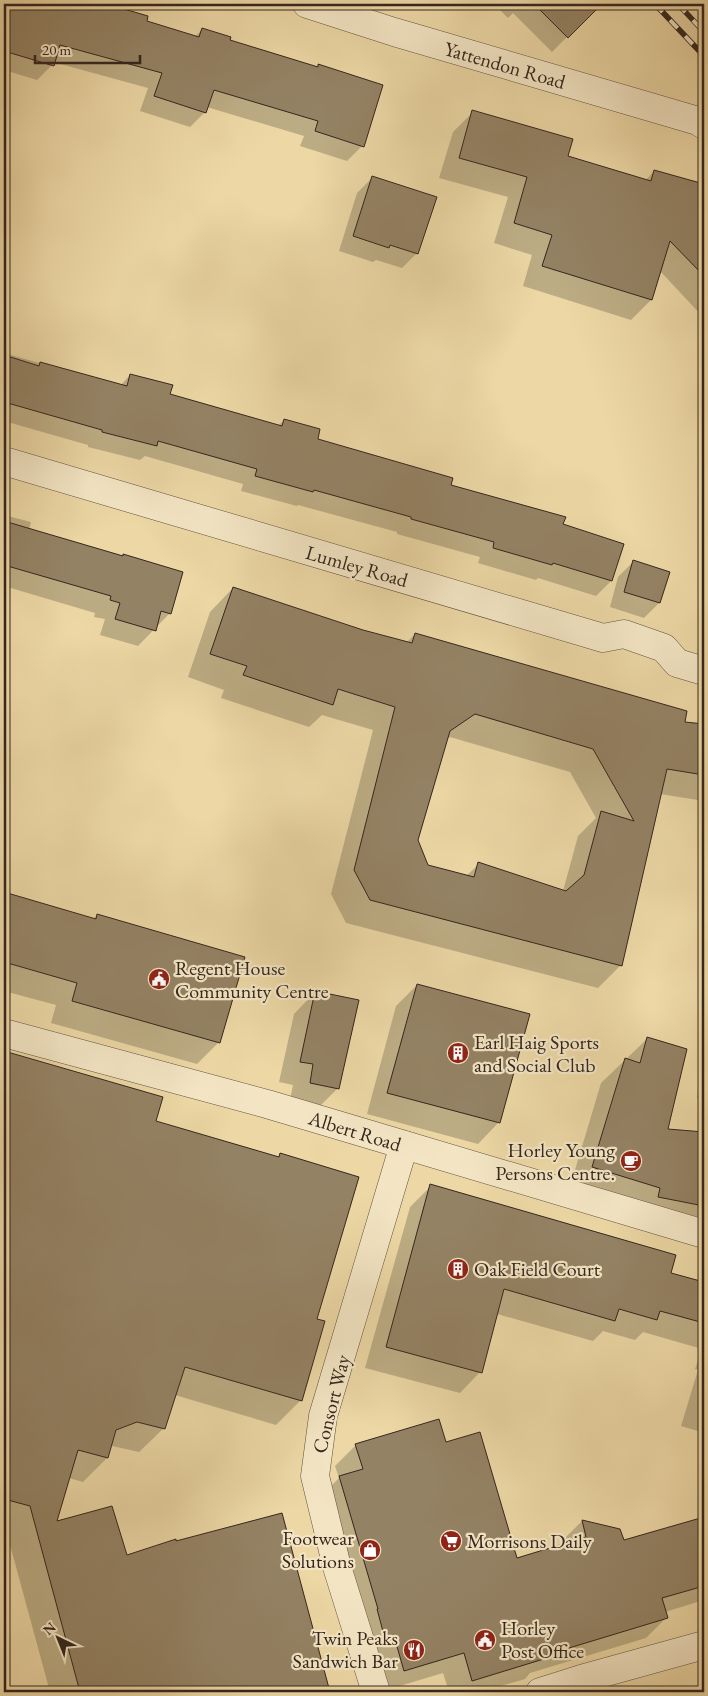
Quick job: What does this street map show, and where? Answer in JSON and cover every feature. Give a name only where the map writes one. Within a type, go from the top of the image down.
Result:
[{"type":"street","name":"Yattendon Road","points":[[307,4],[394,32],[698,121],[704,125]]},
{"type":"street","name":"Lumley Road","points":[[4,461],[603,638],[624,634],[664,648],[677,663],[704,671]]},
{"type":"street","name":"Albert Road","points":[[4,1033],[267,1104],[704,1234]]},
{"type":"street","name":"Consort Way","points":[[376,1692],[337,1567],[315,1476],[323,1416],[404,1146]]},
{"type":"street","points":[[540,1692],[704,1645]]},
{"type":"building","points":[[4,4],[107,4],[148,16],[147,21],[199,37],[202,28],[231,37],[230,40],[318,67],[318,64],[383,85],[364,147],[315,131],[318,121],[214,90],[206,113],[154,96],[162,73],[60,45],[54,66],[4,51]]},
{"type":"building","points":[[534,4],[602,4],[568,38]]},
{"type":"building","points":[[472,110],[573,139],[568,156],[651,181],[654,170],[704,184],[704,276],[670,241],[652,300],[542,266],[552,235],[514,223],[527,177],[459,158]]},
{"type":"building","points":[[372,176],[437,197],[418,254],[390,245],[389,248],[353,236]]},
{"type":"building","points":[[4,355],[39,366],[40,362],[127,386],[130,374],[173,385],[170,394],[282,426],[284,419],[320,429],[318,439],[453,478],[451,485],[566,517],[563,524],[624,544],[612,581],[553,563],[552,565],[493,548],[494,542],[411,519],[411,517],[255,476],[257,469],[158,441],[157,446],[102,432],[102,430],[4,402]]},
{"type":"building","points":[[4,521],[183,572],[171,614],[161,611],[156,631],[115,619],[120,603],[110,600],[111,596],[4,565]]},
{"type":"building","points":[[633,560],[670,572],[660,603],[624,592]]},
{"type":"building","points":[[233,587],[363,630],[412,643],[415,633],[687,711],[685,722],[704,724],[704,775],[667,769],[622,966],[370,900],[354,870],[395,707],[338,689],[333,705],[243,675],[247,666],[210,654]],"holes":[[[475,714],[593,749],[634,821],[601,811],[584,875],[566,891],[478,862],[474,877],[428,865],[418,840],[450,731]]]},
{"type":"building","name":"Regent House Community Centre","points":[[4,892],[96,919],[97,914],[245,957],[220,1043],[72,1001],[77,983],[4,962]]},
{"type":"building","name":"Earl Haig Sports and Social Club","points":[[417,984],[530,1014],[500,1123],[387,1093]]},
{"type":"building","points":[[315,991],[359,1000],[339,1089],[310,1083],[313,1064],[300,1062]]},
{"type":"building","points":[[647,1037],[687,1049],[668,1129],[704,1132],[704,1206],[658,1197],[660,1188],[592,1167],[625,1058],[640,1063]]},
{"type":"building","points":[[4,1051],[163,1097],[156,1121],[279,1157],[280,1153],[359,1177],[317,1319],[325,1321],[302,1401],[185,1367],[165,1429],[137,1422],[116,1430],[108,1458],[78,1450],[57,1521],[112,1506],[127,1555],[176,1539],[176,1541],[282,1513],[330,1692],[80,1692],[30,1506],[4,1499]]},
{"type":"building","points":[[430,1184],[676,1255],[671,1273],[704,1282],[704,1323],[660,1311],[657,1320],[619,1309],[615,1321],[504,1289],[482,1373],[386,1347]]},
{"type":"building","points":[[439,1419],[446,1442],[480,1432],[517,1558],[586,1537],[582,1520],[620,1529],[624,1540],[704,1517],[704,1586],[662,1598],[668,1618],[546,1655],[547,1658],[472,1681],[464,1653],[404,1671],[394,1636],[385,1639],[339,1476],[363,1469],[355,1444]]},
{"type":"railway","points":[[655,4],[704,56]]},
{"type":"railway","points":[[678,4],[704,32]]},
{"type":"place","name":"Regent House Community Centre","points":[[159,979]]},
{"type":"place","name":"Earl Haig Sports and Social Club","points":[[458,1053]]},
{"type":"place","name":"Horley Young Persons Centre.","points":[[631,1161]]},
{"type":"place","name":"Oak Field Court","points":[[458,1269]]},
{"type":"place","name":"Morrisons Daily","points":[[451,1541]]},
{"type":"place","name":"Footwear Solutions","points":[[370,1550]]},
{"type":"place","name":"Horley Post Office","points":[[485,1640]]},
{"type":"place","name":"Twin Peaks Sandwich Bar","points":[[414,1650]]}]
